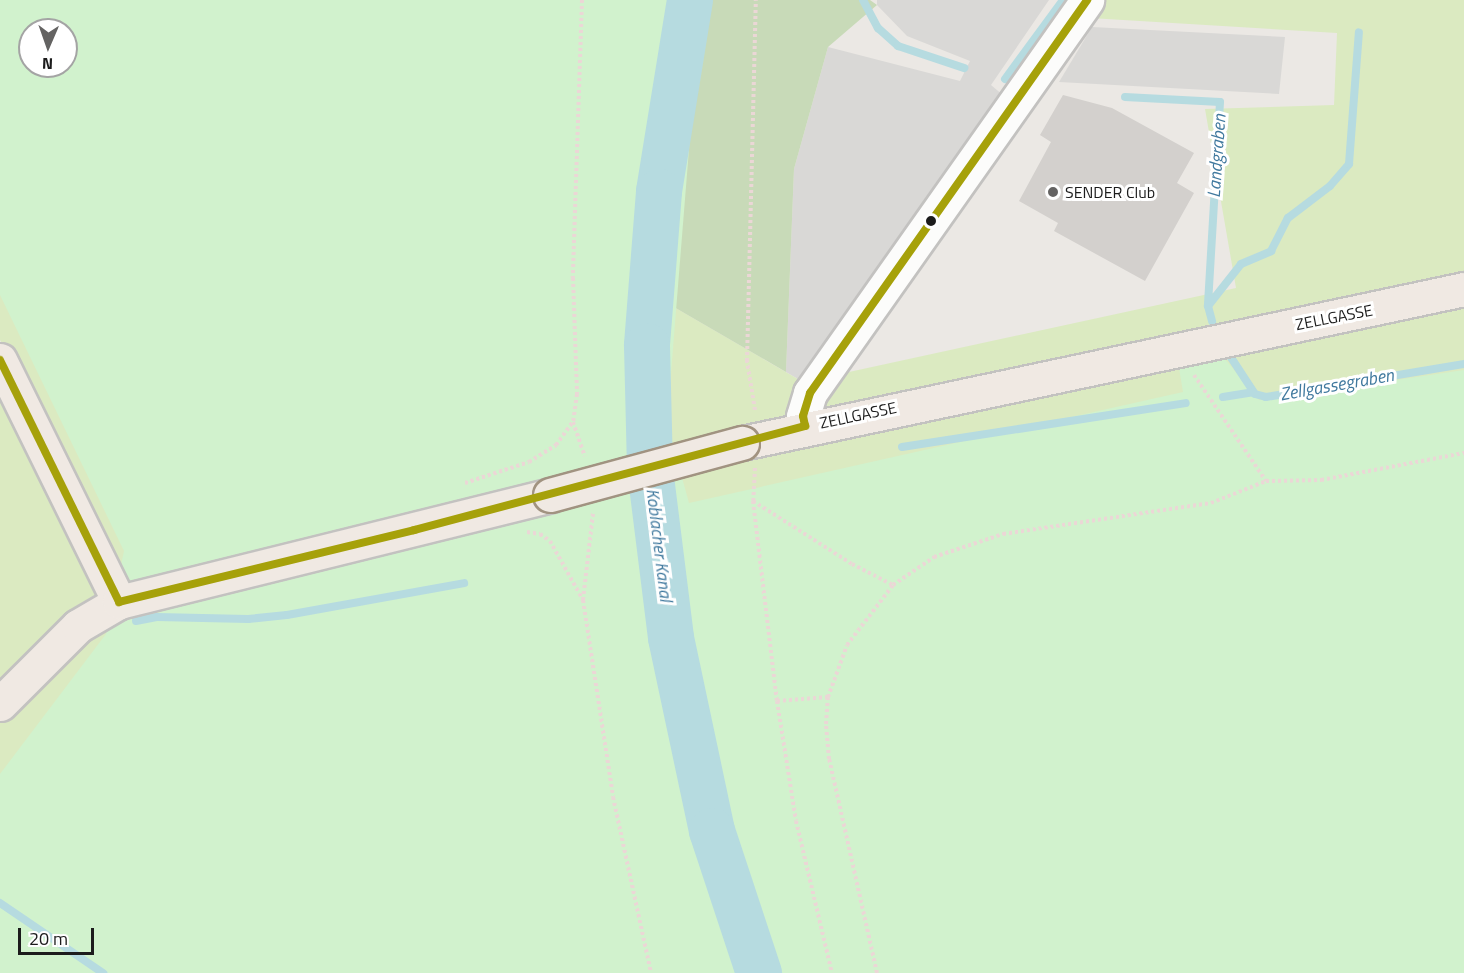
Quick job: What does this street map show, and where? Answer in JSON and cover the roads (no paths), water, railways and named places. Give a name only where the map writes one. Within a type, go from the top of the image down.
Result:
[{"type":"main road","name":"ZELLGASSE","points":[[0,704],[78,626],[119,602],[550,495],[805,426],[1464,289]]},
{"type":"main road","points":[[0,360],[119,602]]},
{"type":"street","points":[[805,426],[803,417],[810,393],[1087,0]]},
{"type":"waterway","name":"Koblacher Kanal","points":[[690,0],[659,192],[647,346],[650,469],[671,638],[712,831],[759,973]]},
{"type":"waterway","name":"Landgraben","points":[[863,0],[878,28],[898,46],[964,68]]},
{"type":"waterway","points":[[1005,79],[1063,0]]},
{"type":"waterway","points":[[1208,306],[1241,264],[1271,251],[1288,218],[1330,186],[1349,164],[1359,32]]},
{"type":"waterway","name":"Landgraben","points":[[1125,97],[1220,102],[1208,306],[1212,321]]},
{"type":"waterway","name":"Zellgassegraben","points":[[1230,356],[1255,394],[1266,397],[1464,364]]},
{"type":"waterway","points":[[1223,397],[1253,392]]},
{"type":"waterway","points":[[902,447],[1186,403]]},
{"type":"waterway","points":[[136,621],[157,617],[248,619],[287,615],[464,583]]},
{"type":"waterway","points":[[0,903],[103,973]]},
{"type":"place","name":"SENDER Club","points":[[1053,192]]}]
